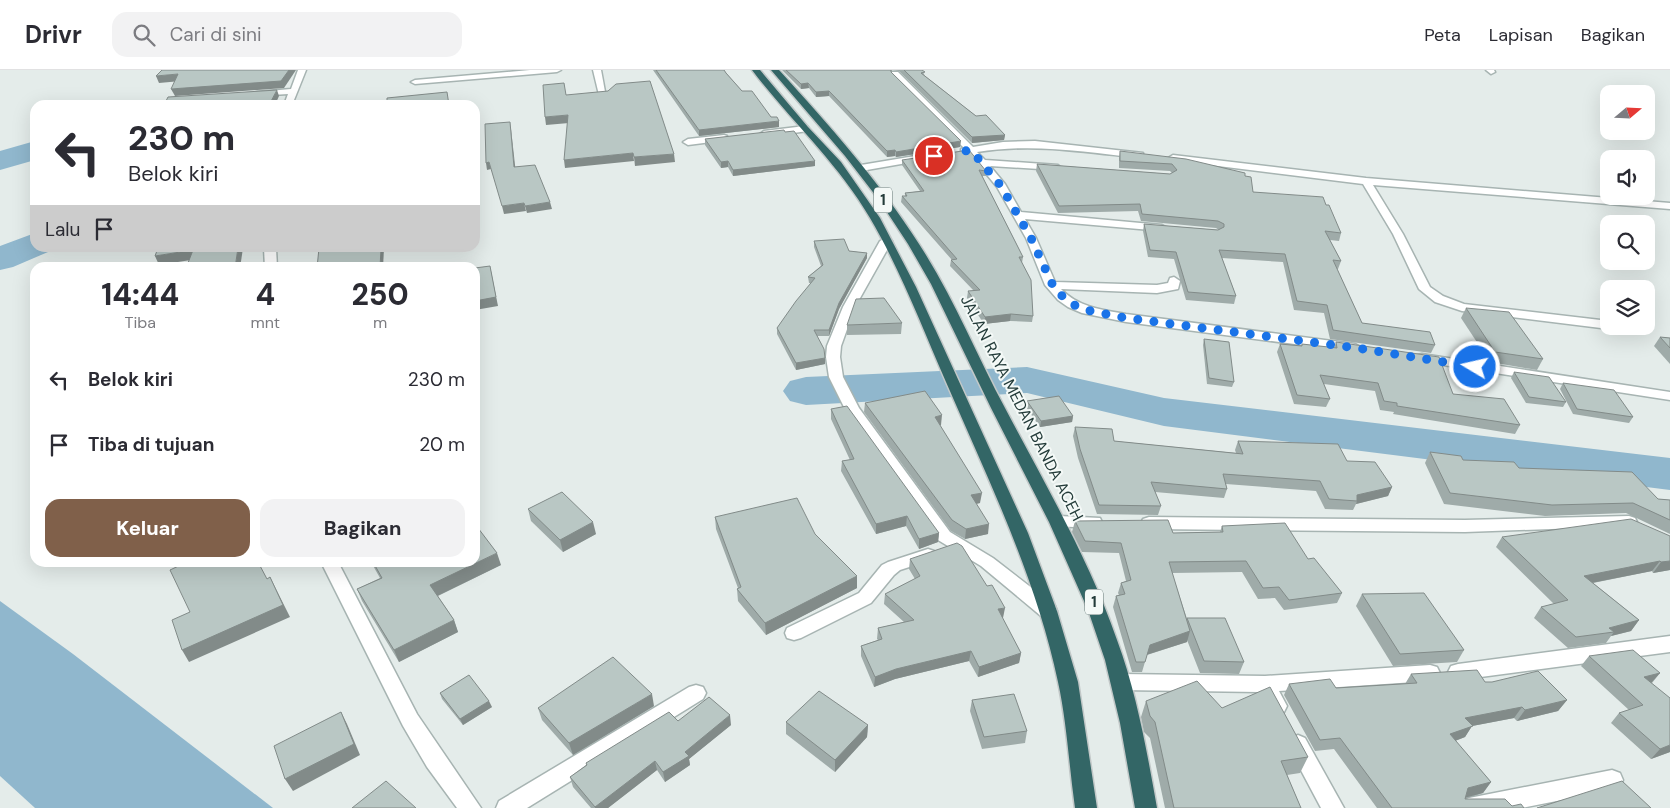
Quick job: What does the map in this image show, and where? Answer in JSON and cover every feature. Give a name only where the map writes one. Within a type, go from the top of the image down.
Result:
[{"type":"highway","name":"1","points":[[756,70],[805,129],[838,164],[868,208],[910,287],[1020,533],[1048,611],[1068,682],[1086,808]]},
{"type":"highway","name":"JALAN RAYA MEDAN BANDA ACEH","points":[[775,70],[861,168],[914,244],[939,288],[999,411],[1059,522],[1097,608],[1120,682],[1146,808]]},
{"type":"highway","points":[[868,208],[888,207]]},
{"type":"street","points":[[288,100],[302,70]]},
{"type":"street","points":[[415,82],[557,70]]},
{"type":"street","points":[[597,70],[603,95]]},
{"type":"street","points":[[896,74],[971,150],[1001,186],[1031,238],[1051,285],[1062,298],[1072,304],[1102,314],[1367,350]]},
{"type":"street","points":[[246,95],[293,91]]},
{"type":"street","points":[[756,134],[805,129]]},
{"type":"street","points":[[688,142],[737,137]]},
{"type":"street","points":[[952,153],[1002,145],[1036,144],[1148,156]]},
{"type":"street","points":[[861,168],[934,156]]},
{"type":"street","points":[[1167,158],[1366,181],[1670,206]]},
{"type":"street","points":[[982,163],[1067,168]]},
{"type":"street","points":[[1366,181],[1398,234],[1425,289],[1432,295],[1462,307],[1600,324]]},
{"type":"street","points":[[1018,215],[1176,229]]},
{"type":"street","points":[[886,241],[849,307],[834,346],[832,357],[836,377],[852,409],[944,536],[987,562],[1048,611]]},
{"type":"street","points":[[1051,285],[1158,289],[1174,286],[1174,281]]},
{"type":"street","points":[[1406,356],[1670,396]]},
{"type":"street","points":[[1059,522],[1108,522]]},
{"type":"street","points":[[1128,522],[1465,526],[1626,522],[1642,528]]},
{"type":"street","points":[[794,633],[865,598],[888,570],[894,566],[956,544]]},
{"type":"street","points":[[331,567],[410,720],[435,760],[470,808]]},
{"type":"street","points":[[1120,682],[1265,684],[1473,671],[1670,644]]},
{"type":"street","points":[[1265,684],[1333,808]]},
{"type":"street","points":[[507,808],[696,693]]},
{"type":"street","points":[[1469,808],[1612,780]]},
{"type":"water","points":[[0,601],[73,654],[273,808],[35,808],[0,776]]},
{"type":"building","points":[[162,70],[289,70],[281,81],[171,89],[178,74],[156,76]]},
{"type":"building","points":[[656,70],[724,70],[742,91],[752,91],[771,117],[777,117],[779,121],[699,130]]},
{"type":"building","points":[[786,70],[891,70],[961,141],[896,152],[895,150],[887,151],[829,91],[816,92],[808,83],[801,84]]},
{"type":"building","points":[[904,70],[922,70],[925,72],[921,73],[976,116],[986,115],[1005,135],[972,137]]},
{"type":"building","points":[[650,81],[674,154],[634,157],[633,153],[564,160],[568,115],[545,117],[543,85],[564,83],[566,95],[608,91],[616,84]]},
{"type":"building","points":[[277,90],[272,100],[166,100],[168,97]]},
{"type":"building","points":[[447,92],[448,100],[387,100],[387,98]]},
{"type":"building","points":[[510,122],[514,167],[535,165],[550,202],[525,206],[524,203],[502,206],[489,162],[486,163],[485,124]]},
{"type":"building","points":[[784,130],[785,132],[794,131],[815,161],[733,170],[728,161],[721,162],[705,139]]},
{"type":"building","points":[[969,150],[986,171],[979,170],[1023,257],[1019,257],[1031,280],[1033,316],[1011,314],[985,317],[968,291],[980,290],[951,260],[957,259],[902,196],[907,196],[905,193],[924,191],[902,160]]},
{"type":"building","points":[[1120,151],[1186,159],[1245,173],[1245,176],[1251,177],[1253,192],[1323,197],[1326,205],[1329,205],[1341,233],[1325,231],[1341,261],[1333,260],[1362,323],[1430,332],[1435,345],[1333,330],[1327,305],[1297,301],[1285,254],[1219,250],[1236,296],[1188,292],[1176,252],[1150,250],[1144,224],[1218,230],[1224,227],[1224,224],[1218,221],[1142,214],[1140,204],[1059,206],[1037,164],[1170,174],[1177,170],[1172,164],[1120,161]]},
{"type":"building","points":[[844,239],[849,251],[867,253],[839,303],[829,330],[814,330],[824,349],[825,358],[796,363],[777,328],[815,278],[808,277],[823,265],[814,241]]},
{"type":"building","points":[[156,252],[180,252],[155,256]]},
{"type":"building","points":[[192,252],[237,252],[236,262],[188,262]]},
{"type":"building","points":[[319,252],[381,252],[380,262],[318,262]]},
{"type":"building","points":[[490,266],[496,297],[480,300],[480,267]]},
{"type":"building","points":[[884,298],[902,323],[847,325],[856,299]]},
{"type":"building","points":[[1466,308],[1509,312],[1543,359],[1495,352]]},
{"type":"building","points":[[1660,337],[1670,338],[1670,348]]},
{"type":"building","points":[[1204,339],[1229,342],[1234,382],[1209,378]]},
{"type":"building","points":[[1336,342],[1439,357],[1453,394],[1504,399],[1520,425],[1397,406],[1397,403],[1384,401],[1378,383],[1320,375],[1330,399],[1297,395],[1280,344],[1302,346],[1302,344],[1337,348]]},
{"type":"building","points":[[1514,372],[1549,377],[1566,402],[1529,397]]},
{"type":"building","points":[[1563,383],[1614,390],[1633,417],[1577,409]]},
{"type":"building","points":[[925,391],[942,415],[935,417],[982,493],[971,495],[989,524],[966,529],[952,520],[865,403]]},
{"type":"building","points":[[1059,396],[1073,416],[1041,421],[1027,401]]},
{"type":"building","points":[[847,406],[939,533],[919,539],[907,516],[876,524],[842,461],[854,459],[831,409]]},
{"type":"building","points":[[1075,427],[1112,429],[1114,441],[1243,454],[1238,441],[1338,444],[1347,461],[1375,462],[1392,487],[1357,495],[1357,501],[1329,499],[1320,481],[1223,474],[1227,489],[1151,482],[1161,506],[1099,505],[1080,449]]},
{"type":"building","points":[[1430,452],[1461,456],[1463,460],[1514,462],[1519,468],[1632,472],[1658,499],[1670,500],[1670,520],[1633,503],[1552,505],[1450,493]]},
{"type":"building","points":[[562,492],[593,522],[560,540],[528,509]]},
{"type":"building","points":[[797,498],[815,534],[857,576],[765,623],[737,589],[741,587],[715,517]]},
{"type":"building","points":[[1631,519],[1670,536],[1670,561],[1660,561],[1584,576],[1639,620],[1609,628],[1614,632],[1576,637],[1541,607],[1568,600],[1502,537]]},
{"type":"building","points":[[1168,520],[1173,533],[1223,532],[1222,526],[1285,523],[1308,559],[1314,558],[1342,593],[1289,600],[1279,587],[1263,588],[1246,561],[1169,562],[1190,631],[1150,645],[1145,662],[1136,662],[1116,596],[1125,594],[1121,583],[1131,580],[1121,543],[1085,541],[1075,521]]},
{"type":"building","points":[[480,531],[497,553],[480,561]]},
{"type":"building","points":[[957,543],[962,546],[987,586],[992,585],[1005,608],[998,609],[1021,653],[979,667],[971,651],[896,669],[875,677],[861,646],[882,639],[878,628],[914,620],[885,594],[920,576],[910,559]]},
{"type":"building","points":[[176,567],[261,567],[267,579],[270,577],[283,605],[182,650],[172,620],[190,612],[170,570]]},
{"type":"building","points":[[376,567],[468,567],[430,585],[454,620],[394,650],[357,589],[382,578]]},
{"type":"building","points":[[1424,593],[1464,650],[1400,654],[1362,594]]},
{"type":"building","points":[[1187,618],[1225,618],[1244,662],[1204,661]]},
{"type":"building","points":[[1633,650],[1660,673],[1644,677],[1670,698],[1670,745],[1660,749],[1619,713],[1643,705],[1589,656]]},
{"type":"building","points":[[613,657],[652,694],[569,743],[538,708]]},
{"type":"building","points":[[1477,670],[1485,682],[1538,671],[1567,700],[1525,710],[1522,707],[1465,718],[1473,726],[1450,734],[1491,782],[1468,788],[1465,799],[1505,799],[1512,806],[1521,804],[1524,808],[1392,808],[1340,738],[1320,740],[1289,684],[1330,679],[1336,688],[1417,683],[1411,674]]},
{"type":"building","points":[[469,675],[489,701],[460,719],[440,693]]},
{"type":"building","points":[[1197,681],[1222,708],[1270,687],[1308,757],[1281,761],[1301,808],[1174,808],[1155,722],[1150,716],[1146,701]]},
{"type":"building","points":[[819,691],[868,725],[835,760],[786,722]]},
{"type":"building","points":[[1014,694],[1027,731],[984,737],[972,700]]},
{"type":"building","points":[[709,697],[730,715],[685,752],[689,756],[663,772],[655,761],[595,807],[570,777],[587,765],[586,763],[669,712],[678,721]]},
{"type":"building","points":[[341,712],[354,744],[285,779],[274,746]]},
{"type":"building","points":[[386,781],[416,808],[352,808]]},
{"type":"building","points":[[1622,781],[1651,808],[1537,808]]},
{"type":"waterway","points":[[0,161],[30,152]]},
{"type":"waterway","points":[[0,259],[30,246]]},
{"type":"waterway","points":[[806,391],[1027,380],[1164,412],[1670,474]]},
{"type":"route","points":[[934,156],[971,150],[1001,186],[1031,238],[1051,285],[1062,298],[1086,310],[1126,318],[1357,348],[1475,367]]}]
